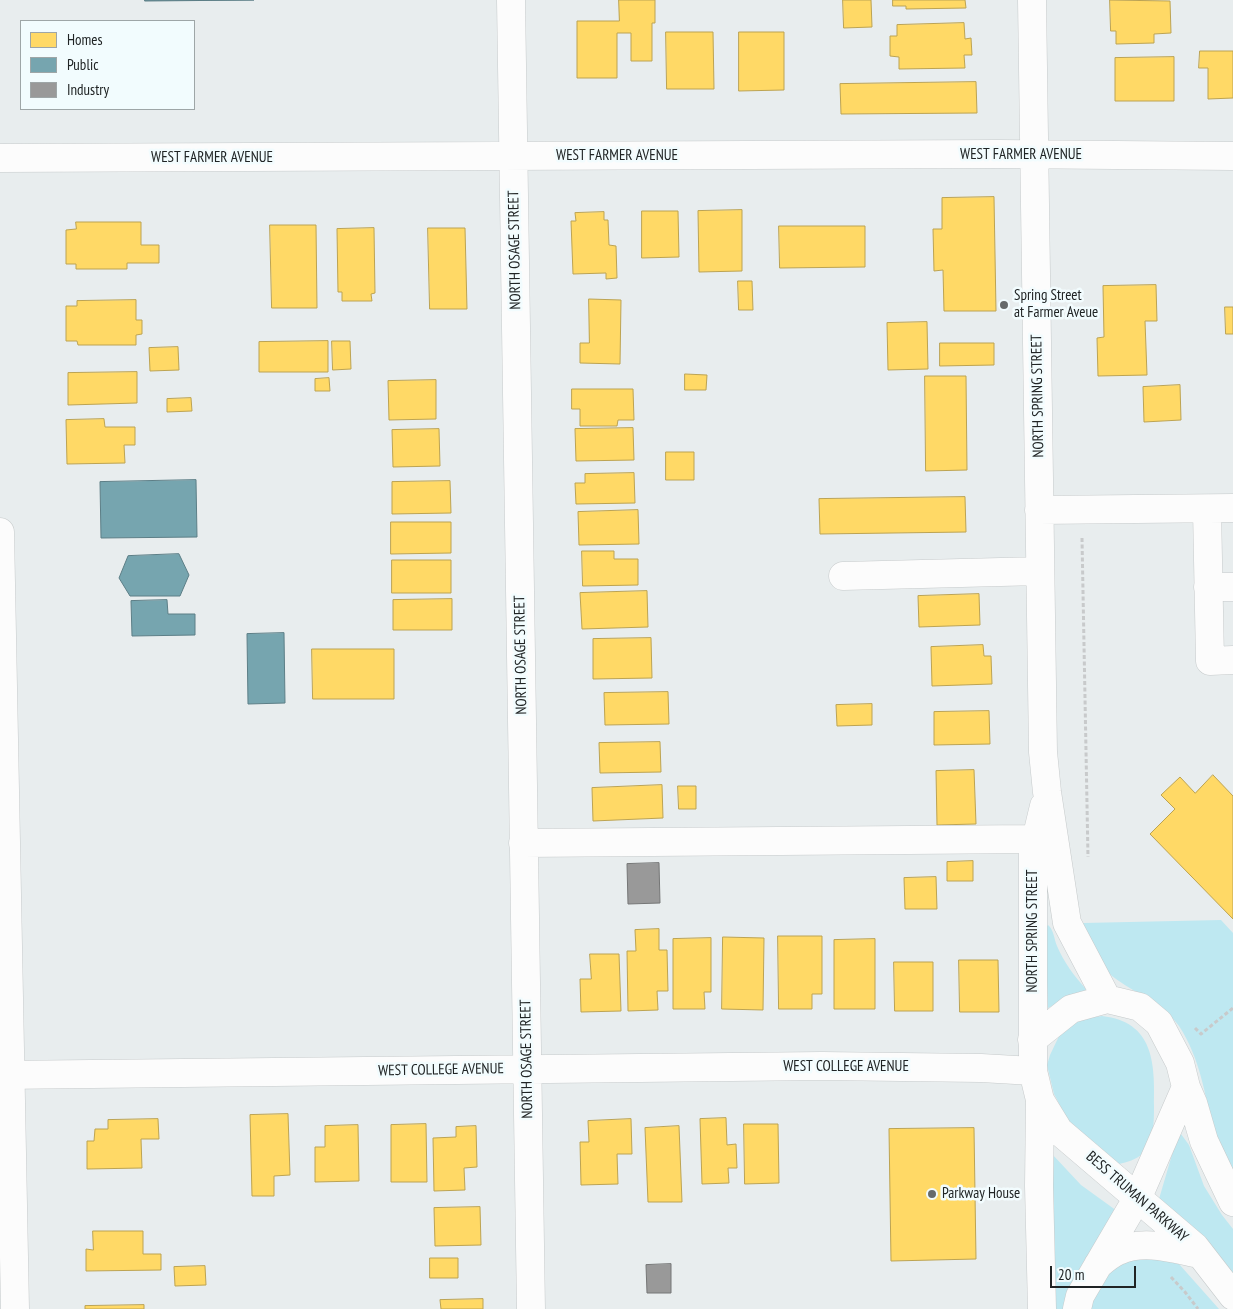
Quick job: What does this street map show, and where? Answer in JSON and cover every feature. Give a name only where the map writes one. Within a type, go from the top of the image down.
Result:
[{"type":"street","name":"NORTH OSAGE STREET","points":[[511,0],[531,1309]]},
{"type":"street","name":"NORTH SPRING STREET","points":[[1032,0],[1043,752],[1047,792],[1067,923],[1107,999]]},
{"type":"street","name":"WEST FARMER AVENUE","points":[[0,158],[1034,154],[1233,156]]},
{"type":"street","points":[[1039,510],[1220,508],[1221,587],[1210,661],[1233,660]]},
{"type":"street","points":[[0,532],[5,1075],[15,1309]]},
{"type":"street","points":[[843,576],[1040,571]]},
{"type":"street","name":"NORTH SPRING STREET","points":[[1033,1071],[1033,852],[1047,792]]},
{"type":"street","points":[[523,843],[1036,839]]},
{"type":"street","points":[[1032,1040],[1070,1009],[1107,999],[1140,1007],[1159,1023],[1180,1063],[1204,1141],[1233,1202]]},
{"type":"street","name":"WEST COLLEGE AVENUE","points":[[5,1075],[822,1066],[981,1068],[1033,1071]]},
{"type":"street","points":[[1033,1071],[1040,1100],[1038,1186],[1042,1309]]},
{"type":"street","points":[[1077,1309],[1080,1296],[1138,1197],[1186,1087]]},
{"type":"street","name":"BESS TRUMAN PARKWAY","points":[[1040,1100],[1059,1131],[1195,1247],[1233,1296]]},
{"type":"street","points":[[1098,1265],[1118,1251],[1138,1246],[1158,1245],[1200,1254]]},
{"type":"path","points":[[1082,533],[1088,859]]},
{"type":"path","points":[[1194,1027],[1201,1034],[1233,1008]]},
{"type":"path","points":[[1166,1272],[1198,1309]]},
{"type":"shaded area","points":[[1221,920],[1233,933],[1233,1173],[1214,1131],[1197,1064],[1179,1026],[1165,1011],[1112,976],[1106,970],[1094,951],[1083,923]]},
{"type":"shaded area","points":[[1048,925],[1052,929],[1057,946],[1066,963],[1086,989],[1048,1008],[1045,928]]},
{"type":"shaded area","points":[[1102,1016],[1119,1020],[1132,1027],[1142,1036],[1152,1060],[1154,1075],[1154,1118],[1153,1131],[1149,1143],[1143,1153],[1119,1164],[1070,1124],[1054,1094],[1047,1065],[1060,1034],[1080,1019]]},
{"type":"shaded area","points":[[1181,1134],[1189,1145],[1204,1186],[1233,1229],[1233,1280],[1159,1199],[1178,1135]]},
{"type":"shaded area","points":[[1052,1154],[1081,1185],[1117,1211],[1064,1309],[1050,1309]]},
{"type":"shaded area","points":[[1134,1255],[1170,1258],[1179,1264],[1219,1309],[1091,1309],[1098,1290],[1110,1271],[1122,1261]]},
{"type":"building: Homes","points":[[619,0],[655,0],[655,23],[652,23],[652,61],[631,61],[631,33],[617,33],[617,78],[577,78],[577,21],[619,21]]},
{"type":"building: Homes","points":[[843,0],[871,0],[872,27],[844,28]]},
{"type":"building: Homes","points":[[893,0],[965,0],[966,8],[906,9],[906,6],[893,6]]},
{"type":"building: Homes","points":[[1110,0],[1170,1],[1171,33],[1154,34],[1154,43],[1116,44],[1116,31],[1111,31]]},
{"type":"building: Homes","points":[[964,23],[965,39],[971,38],[972,55],[964,55],[965,68],[899,69],[899,57],[890,56],[890,36],[897,36],[897,25]]},
{"type":"building: Homes","points":[[666,32],[713,32],[714,89],[667,89]]},
{"type":"building: Homes","points":[[739,32],[784,32],[784,90],[739,91]]},
{"type":"building: Homes","points":[[1200,51],[1233,51],[1233,98],[1208,99],[1208,68],[1199,68]]},
{"type":"building: Homes","points":[[1174,57],[1174,101],[1115,101],[1115,58]]},
{"type":"building: Homes","points":[[976,82],[977,113],[841,114],[840,84]]},
{"type":"building: Homes","points":[[994,197],[996,311],[944,311],[943,270],[934,271],[933,229],[942,229],[942,198]]},
{"type":"building: Homes","points":[[742,210],[742,271],[699,272],[698,211]]},
{"type":"building: Homes","points":[[642,211],[678,211],[679,257],[642,258]]},
{"type":"building: Homes","points":[[604,212],[604,220],[608,220],[609,245],[616,246],[617,278],[606,279],[606,273],[573,274],[571,221],[576,221],[575,213]]},
{"type":"building: Homes","points":[[76,222],[141,222],[141,245],[159,245],[159,263],[127,263],[127,269],[76,269],[76,264],[66,264],[66,230],[76,229]]},
{"type":"building: Homes","points":[[270,225],[316,225],[317,308],[272,308]]},
{"type":"building: Homes","points":[[779,226],[865,226],[865,267],[780,268]]},
{"type":"building: Homes","points":[[374,228],[375,293],[371,294],[372,301],[342,301],[342,292],[338,292],[337,229]]},
{"type":"building: Homes","points":[[428,228],[465,228],[467,309],[430,309]]},
{"type":"building: Homes","points":[[738,281],[752,281],[753,310],[739,310]]},
{"type":"building: Homes","points":[[1156,285],[1157,321],[1145,321],[1147,375],[1098,376],[1097,338],[1104,337],[1103,286]]},
{"type":"building: Homes","points":[[589,299],[621,300],[620,364],[580,363],[580,343],[589,343]]},
{"type":"building: Homes","points":[[136,300],[136,320],[142,320],[142,334],[136,335],[136,345],[78,345],[77,341],[66,341],[66,306],[77,306],[77,301]]},
{"type":"building: Homes","points":[[1225,307],[1233,307],[1233,334],[1226,334]]},
{"type":"building: Homes","points":[[927,322],[928,369],[888,370],[887,323]]},
{"type":"building: Homes","points":[[328,341],[328,372],[259,372],[259,342]]},
{"type":"building: Homes","points":[[332,341],[350,341],[351,369],[333,370]]},
{"type":"building: Homes","points":[[940,343],[994,343],[994,365],[940,366]]},
{"type":"building: Homes","points":[[178,347],[179,370],[150,371],[149,348]]},
{"type":"building: Homes","points":[[137,372],[137,403],[68,405],[68,373]]},
{"type":"building: Homes","points":[[685,374],[707,375],[706,390],[685,390]]},
{"type":"building: Homes","points":[[925,376],[966,376],[967,470],[926,471]]},
{"type":"building: Homes","points":[[329,378],[330,391],[315,391],[315,379]]},
{"type":"building: Homes","points":[[436,380],[436,419],[389,420],[388,381]]},
{"type":"building: Homes","points":[[1180,385],[1181,420],[1144,422],[1143,387]]},
{"type":"building: Homes","points":[[572,389],[633,389],[634,420],[618,420],[617,426],[580,426],[580,409],[572,409]]},
{"type":"building: Homes","points":[[191,398],[192,411],[167,412],[167,399]]},
{"type":"building: Homes","points":[[104,419],[105,427],[135,427],[135,445],[124,445],[125,463],[67,464],[66,420]]},
{"type":"building: Homes","points":[[633,428],[634,460],[576,461],[575,429]]},
{"type":"building: Homes","points":[[439,429],[440,466],[393,467],[392,430]]},
{"type":"building: Homes","points":[[666,452],[694,452],[694,480],[666,480]]},
{"type":"building: Homes","points":[[634,473],[635,503],[576,504],[575,483],[585,483],[585,474]]},
{"type":"building: Homes","points":[[450,481],[451,513],[392,514],[392,482]]},
{"type":"building: Homes","points":[[965,497],[966,532],[820,534],[819,499]]},
{"type":"building: Homes","points":[[638,510],[639,544],[579,545],[578,512]]},
{"type":"building: Homes","points":[[391,522],[451,522],[451,553],[391,554]]},
{"type":"building: Homes","points":[[582,551],[614,551],[614,559],[638,559],[638,585],[583,586]]},
{"type":"building: Homes","points":[[392,560],[451,560],[451,593],[392,593]]},
{"type":"building: Homes","points":[[647,591],[648,627],[582,629],[580,593]]},
{"type":"building: Homes","points":[[979,594],[980,625],[919,627],[918,596]]},
{"type":"building: Homes","points":[[452,599],[452,630],[393,630],[393,600]]},
{"type":"building: Homes","points":[[651,638],[652,678],[593,679],[593,639]]},
{"type":"building: Homes","points":[[983,645],[984,656],[991,656],[992,684],[932,686],[931,647]]},
{"type":"building: Homes","points":[[312,649],[394,649],[394,699],[313,699]]},
{"type":"building: Homes","points":[[668,692],[669,724],[605,725],[604,693]]},
{"type":"building: Homes","points":[[872,704],[872,725],[837,726],[836,705]]},
{"type":"building: Homes","points":[[989,711],[990,744],[934,745],[934,712]]},
{"type":"building: Homes","points":[[660,742],[661,772],[600,773],[599,743]]},
{"type":"building: Homes","points":[[974,770],[976,824],[937,825],[936,771]]},
{"type":"building: Homes","points":[[1213,775],[1233,796],[1233,919],[1150,834],[1175,809],[1161,795],[1180,777],[1195,793]]},
{"type":"building: Homes","points":[[662,785],[663,818],[593,821],[592,788]]},
{"type":"building: Homes","points":[[678,786],[696,786],[696,809],[679,809]]},
{"type":"building: Homes","points":[[973,861],[973,881],[947,881],[947,862]]},
{"type":"building: Homes","points":[[936,877],[937,909],[905,909],[904,878]]},
{"type":"building: Homes","points":[[659,929],[659,950],[667,950],[668,991],[657,991],[658,1010],[628,1011],[627,951],[636,951],[635,930]]},
{"type":"building: Homes","points":[[778,936],[822,936],[822,994],[812,994],[812,1009],[779,1009]]},
{"type":"building: Homes","points":[[723,937],[764,938],[763,1010],[722,1009]]},
{"type":"building: Homes","points":[[711,938],[711,992],[704,992],[705,1009],[673,1009],[673,939]]},
{"type":"building: Homes","points":[[875,939],[875,1009],[834,1009],[834,940]]},
{"type":"building: Homes","points":[[590,954],[619,954],[621,1011],[581,1012],[580,979],[591,979]]},
{"type":"building: Homes","points":[[959,960],[998,960],[999,1012],[960,1012]]},
{"type":"building: Homes","points":[[894,962],[933,962],[933,1011],[895,1011]]},
{"type":"building: Homes","points":[[288,1114],[290,1175],[274,1176],[274,1196],[252,1196],[250,1115]]},
{"type":"building: Homes","points":[[726,1118],[727,1145],[736,1144],[737,1168],[728,1168],[729,1183],[702,1184],[700,1119]]},
{"type":"building: Homes","points":[[158,1119],[159,1139],[141,1139],[142,1168],[87,1169],[87,1141],[94,1141],[95,1129],[108,1129],[108,1120]]},
{"type":"building: Homes","points":[[631,1119],[632,1154],[617,1154],[618,1184],[581,1185],[580,1142],[589,1142],[588,1121]]},
{"type":"building: Homes","points":[[426,1124],[427,1182],[391,1182],[391,1125]]},
{"type":"building: Homes","points":[[744,1124],[778,1124],[779,1183],[745,1184]]},
{"type":"building: Homes","points":[[358,1125],[359,1181],[315,1182],[315,1147],[325,1147],[325,1126]]},
{"type":"building: Homes","points":[[476,1126],[477,1167],[464,1168],[465,1190],[434,1191],[433,1138],[456,1137],[456,1127]]},
{"type":"building: Homes","points":[[679,1126],[682,1202],[648,1202],[645,1128]]},
{"type":"building: Homes","name":"Parkway House","points":[[974,1128],[976,1259],[891,1261],[889,1129]]},
{"type":"building: Homes","points":[[480,1207],[481,1245],[435,1246],[434,1208]]},
{"type":"building: Homes","points":[[93,1231],[143,1231],[143,1254],[161,1254],[161,1270],[86,1271],[86,1249],[93,1250]]},
{"type":"building: Homes","points":[[430,1258],[458,1258],[458,1278],[430,1278]]},
{"type":"building: Homes","points":[[205,1266],[206,1285],[175,1286],[174,1267]]},
{"type":"building: Homes","points":[[483,1299],[483,1309],[441,1309],[440,1300]]},
{"type":"building: Homes","points":[[144,1305],[144,1309],[85,1309],[85,1306]]},
{"type":"building: Public","points":[[145,0],[254,0],[145,1]]},
{"type":"building: Public","points":[[196,480],[197,537],[101,538],[100,482]]},
{"type":"building: Public","points":[[179,554],[189,575],[180,596],[130,596],[119,578],[128,556]]},
{"type":"building: Public","points":[[167,600],[168,614],[195,614],[195,635],[132,636],[131,601]]},
{"type":"building: Public","points":[[284,633],[285,703],[248,704],[247,634]]},
{"type":"building: Industry","points":[[659,863],[660,903],[628,904],[627,864]]},
{"type":"building: Industry","points":[[671,1264],[671,1293],[647,1293],[646,1265]]},
{"type":"place","name":"Spring Street at Farmer Aveue","points":[[1004,305]]},
{"type":"place","name":"Parkway House","points":[[932,1194]]}]
